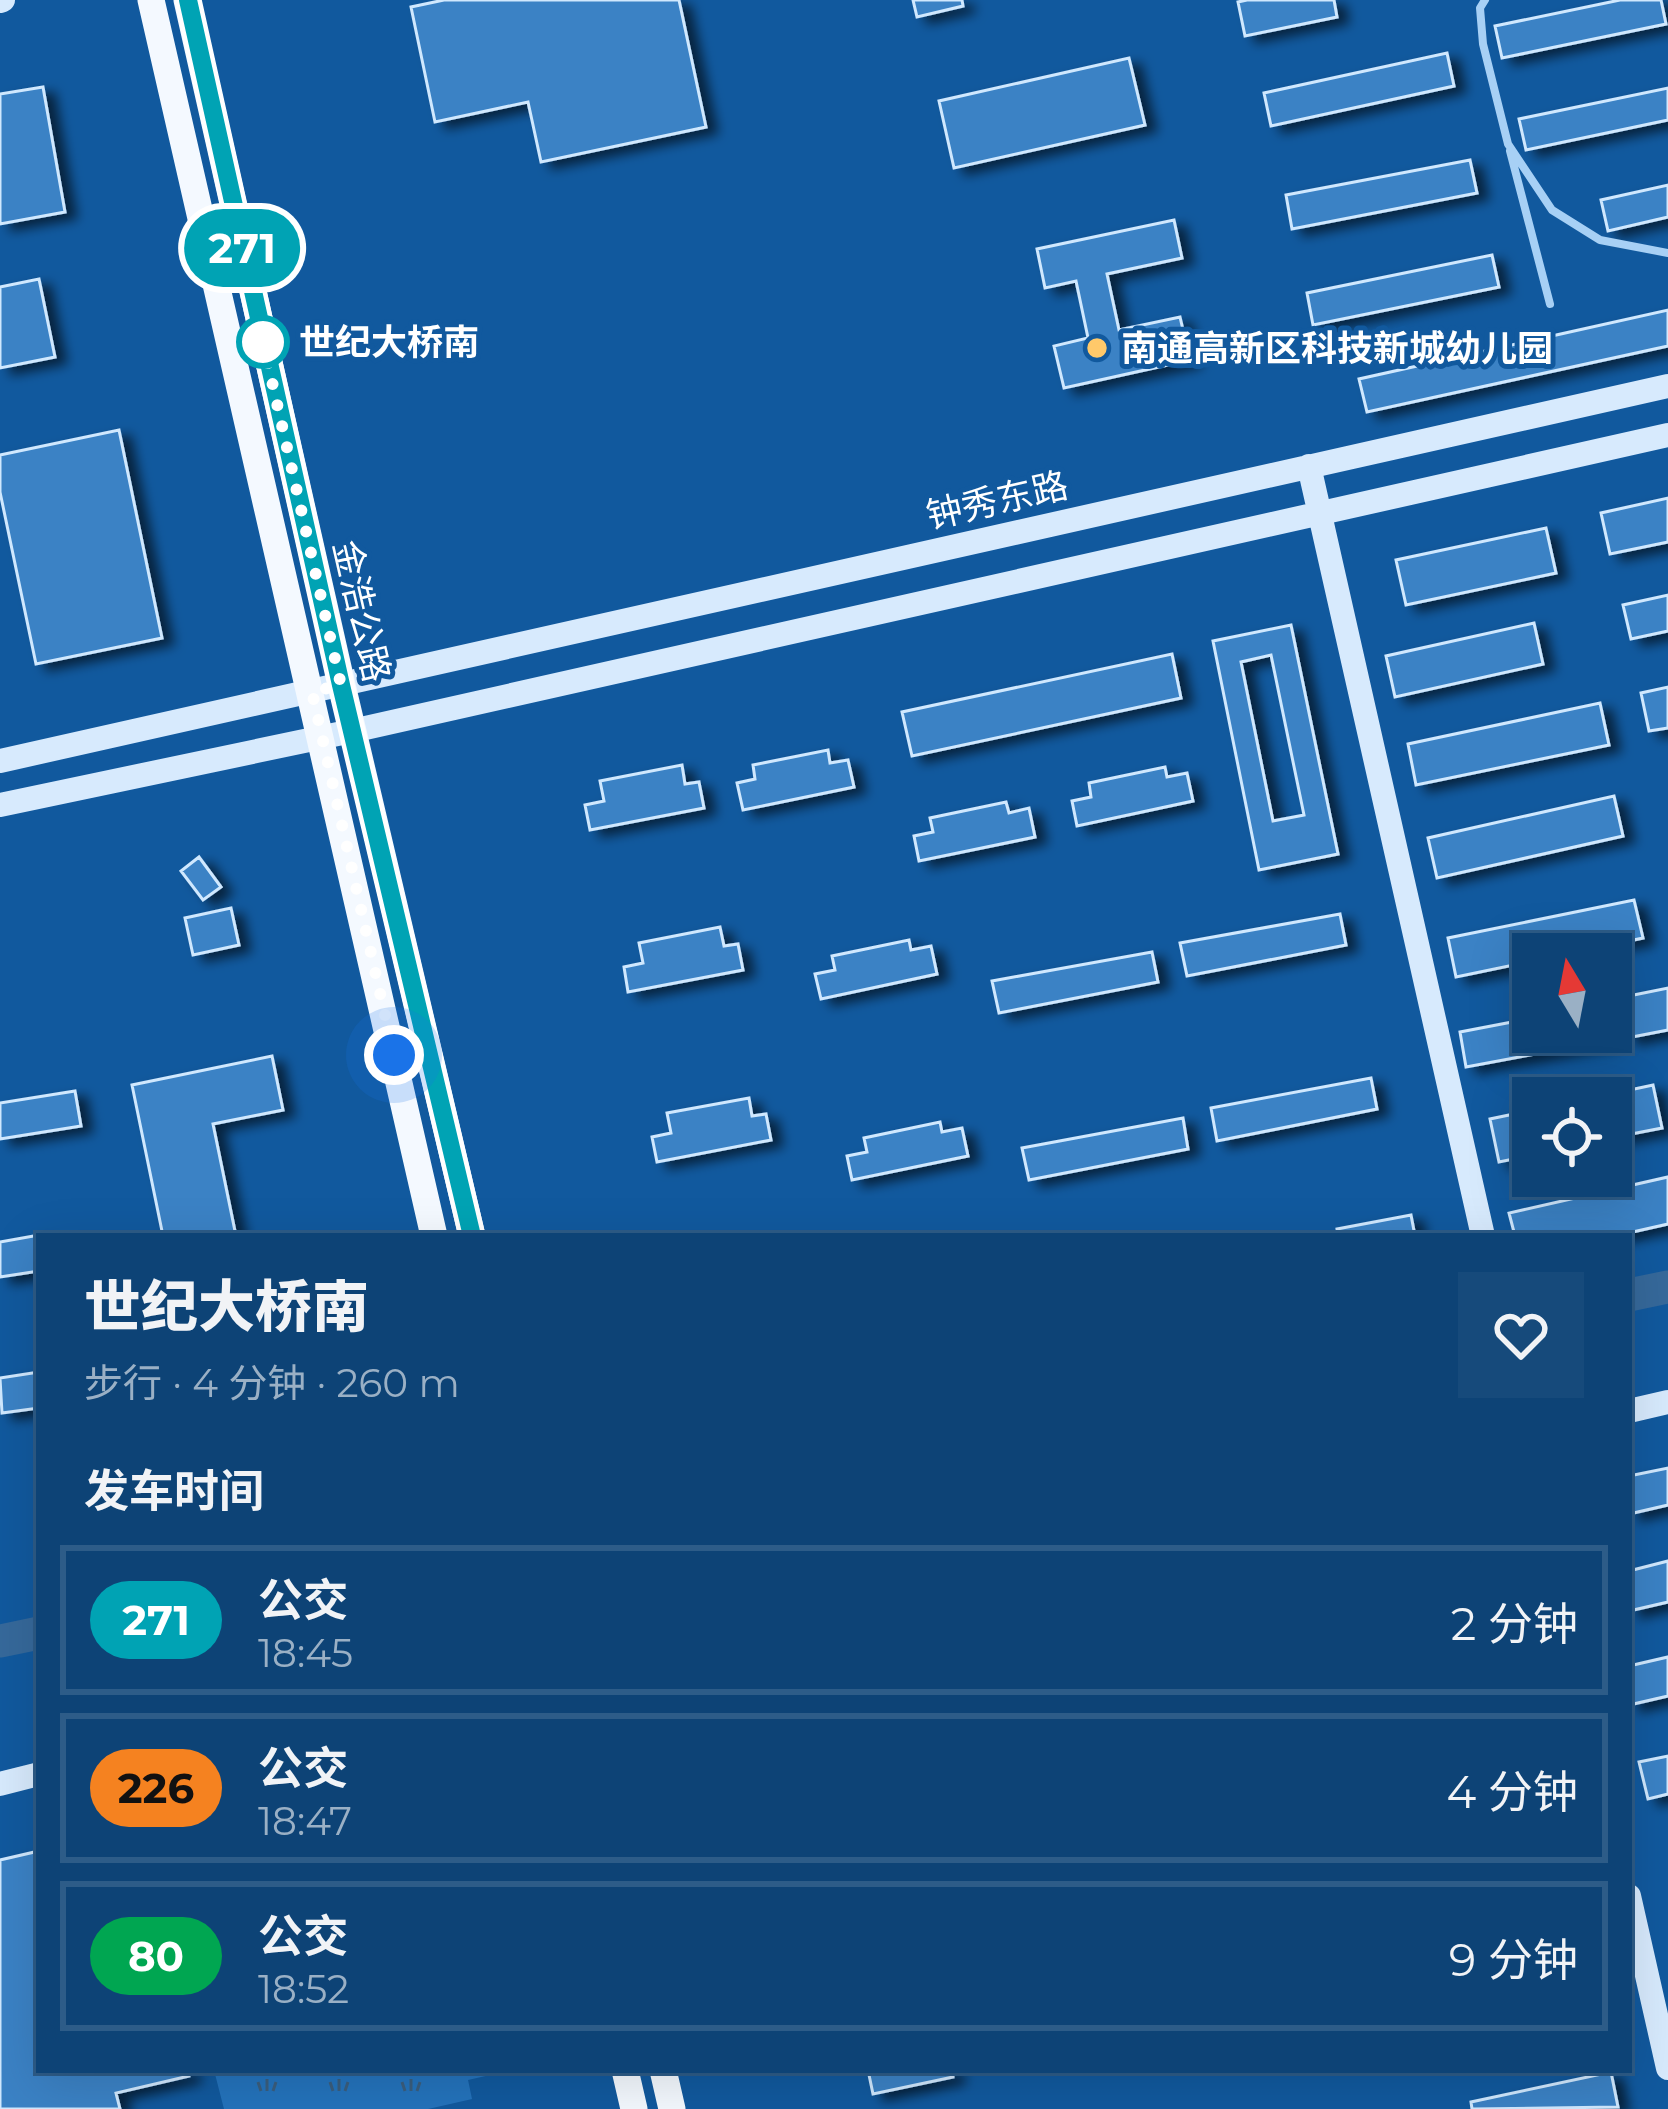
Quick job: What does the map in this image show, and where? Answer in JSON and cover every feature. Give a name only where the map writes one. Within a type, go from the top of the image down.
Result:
[{"type":"main road","points":[[151,0],[433,1233]]},
{"type":"main road","name":"金浩公路","points":[[188,0],[341,685],[471,1233]]},
{"type":"main road","name":"钟秀东路","points":[[312,692],[1668,386]]},
{"type":"main road","points":[[0,805],[323,738],[1668,435]]},
{"type":"main road","points":[[1309,466],[1482,1233]]},
{"type":"main road","points":[[0,761],[312,692]]},
{"type":"main road","points":[[1632,1410],[1668,1402]]},
{"type":"main road","points":[[0,1784],[36,1775]]},
{"type":"main road","points":[[1632,1909],[1668,2068]]},
{"type":"main road","points":[[626,2073],[634,2109]]},
{"type":"main road","points":[[664,2073],[672,2109]]},
{"type":"lane","points":[[1485,0],[1480,8],[1483,44],[1550,304]]},
{"type":"lane","points":[[1508,143],[1552,210],[1600,240],[1668,254]]},
{"type":"green space","points":[[215,2073],[499,2073],[468,2080],[472,2099],[428,2109],[224,2109]]},
{"type":"building","points":[[444,0],[679,0],[706,127],[541,162],[528,102],[435,122],[411,7]]},
{"type":"building","points":[[913,0],[962,0],[963,6],[917,17]]},
{"type":"building","points":[[1334,0],[1337,17],[1245,36],[1238,2]]},
{"type":"building","points":[[1620,0],[1661,0],[1666,24],[1502,58],[1495,26]]},
{"type":"building","points":[[1447,53],[1454,86],[1271,126],[1264,93]]},
{"type":"building","points":[[1129,58],[1145,125],[954,168],[939,101]]},
{"type":"building","points":[[43,87],[65,212],[0,224],[0,94]]},
{"type":"building","points":[[1668,88],[1668,120],[1526,150],[1519,119]]},
{"type":"building","points":[[1470,160],[1477,193],[1292,229],[1286,195]]},
{"type":"building","points":[[1668,185],[1668,217],[1608,231],[1601,200]]},
{"type":"building","points":[[1174,220],[1182,258],[1107,274],[1119,330],[1180,317],[1190,360],[1064,388],[1054,346],[1088,338],[1076,281],[1045,288],[1037,249]]},
{"type":"building","points":[[1492,255],[1499,287],[1313,325],[1307,293]]},
{"type":"building","points":[[39,279],[55,357],[0,368],[0,287]]},
{"type":"building","points":[[1668,310],[1668,346],[1367,412],[1359,379]]},
{"type":"building","points":[[119,430],[162,638],[36,664],[0,492],[0,455]]},
{"type":"building","points":[[1668,498],[1668,542],[1610,554],[1601,513]]},
{"type":"building","points":[[1546,528],[1556,573],[1406,605],[1396,560]]},
{"type":"building","points":[[1668,595],[1668,631],[1631,639],[1623,605]]},
{"type":"building","points":[[1534,623],[1543,664],[1395,697],[1386,656]]},
{"type":"building","points":[[1291,625],[1338,854],[1259,870],[1213,641]],"holes":[[[1271,655],[1304,815],[1273,821],[1241,662]]]},
{"type":"building","points":[[1172,654],[1181,698],[912,756],[902,712]]},
{"type":"building","points":[[1668,687],[1668,728],[1649,731],[1641,693]]},
{"type":"building","points":[[1600,703],[1609,745],[1416,785],[1408,744]]},
{"type":"building","points":[[828,750],[830,763],[848,760],[854,787],[743,810],[737,783],[755,779],[753,765]]},
{"type":"building","points":[[682,765],[685,784],[699,782],[704,808],[590,830],[585,805],[604,801],[600,781]]},
{"type":"building","points":[[1165,767],[1167,777],[1187,773],[1193,801],[1077,826],[1072,801],[1091,797],[1089,783]]},
{"type":"building","points":[[1614,796],[1623,836],[1437,878],[1428,838]]},
{"type":"building","points":[[1006,802],[1009,813],[1029,808],[1035,837],[919,861],[914,836],[933,832],[930,818]]},
{"type":"building","points":[[199,857],[221,887],[203,900],[181,871]]},
{"type":"building","points":[[1634,900],[1643,938],[1632,940],[1632,933],[1512,933],[1512,965],[1456,977],[1448,938]]},
{"type":"building","points":[[231,908],[239,945],[193,955],[185,918]]},
{"type":"building","points":[[1340,914],[1346,945],[1187,976],[1180,943]]},
{"type":"building","points":[[720,927],[724,946],[738,944],[743,970],[628,992],[624,967],[643,963],[639,943]]},
{"type":"building","points":[[909,940],[911,950],[931,946],[937,974],[821,999],[815,974],[835,970],[832,956]]},
{"type":"building","points":[[1152,952],[1158,982],[999,1013],[992,981]]},
{"type":"building","points":[[1668,988],[1668,1030],[1632,1037],[1632,995]]},
{"type":"building","points":[[1512,1022],[1512,1053],[1541,1053],[1466,1067],[1460,1032]]},
{"type":"building","points":[[272,1056],[283,1110],[213,1124],[235,1233],[162,1233],[132,1085]]},
{"type":"building","points":[[1371,1078],[1377,1109],[1217,1141],[1211,1108]]},
{"type":"building","points":[[1653,1085],[1662,1128],[1632,1134],[1632,1090]]},
{"type":"building","points":[[75,1091],[81,1126],[0,1139],[0,1103]]},
{"type":"building","points":[[749,1098],[752,1116],[766,1114],[771,1140],[657,1162],[652,1137],[671,1133],[667,1113]]},
{"type":"building","points":[[1512,1114],[1512,1159],[1499,1162],[1490,1119]]},
{"type":"building","points":[[1183,1118],[1188,1149],[1029,1180],[1022,1148]]},
{"type":"building","points":[[940,1122],[942,1132],[962,1128],[968,1156],[852,1180],[847,1156],[867,1152],[864,1138]]},
{"type":"building","points":[[1668,1177],[1668,1224],[1628,1233],[1514,1233],[1509,1213],[1580,1197],[1632,1197],[1632,1185]]},
{"type":"building","points":[[1411,1215],[1414,1233],[1338,1233],[1337,1229]]},
{"type":"building","points":[[36,1236],[36,1271],[0,1277],[0,1242]]},
{"type":"building","points":[[36,1372],[36,1408],[2,1413],[0,1378]]},
{"type":"building","points":[[1668,1468],[1668,1505],[1632,1513],[1632,1475]]},
{"type":"building","points":[[1668,1561],[1668,1602],[1632,1610],[1632,1570]]},
{"type":"building","points":[[1668,1657],[1668,1696],[1632,1704],[1632,1665]]},
{"type":"building","points":[[1668,1756],[1668,1794],[1648,1799],[1639,1762]]},
{"type":"building","points":[[36,1852],[36,2073],[189,2076],[116,2093],[120,2109],[0,2109],[0,1860]]},
{"type":"building","points":[[869,2073],[953,2073],[953,2077],[873,2094]]},
{"type":"building","points":[[1611,2073],[1618,2107],[1472,2109],[1471,2102]]},
{"type":"waterway","points":[[1632,1294],[1668,1287]]},
{"type":"waterway","points":[[0,1641],[36,1634]]},
{"type":"bus line","name":"271","points":[[188,0],[341,685],[471,1233]]},
{"type":"place","name":"世纪大桥南","points":[[263,342]]},
{"type":"place","name":"南通高新区科技新城幼儿园","points":[[1097,348]]},
{"type":"route","points":[[263,342],[341,685],[312,692],[394,1055]]}]
